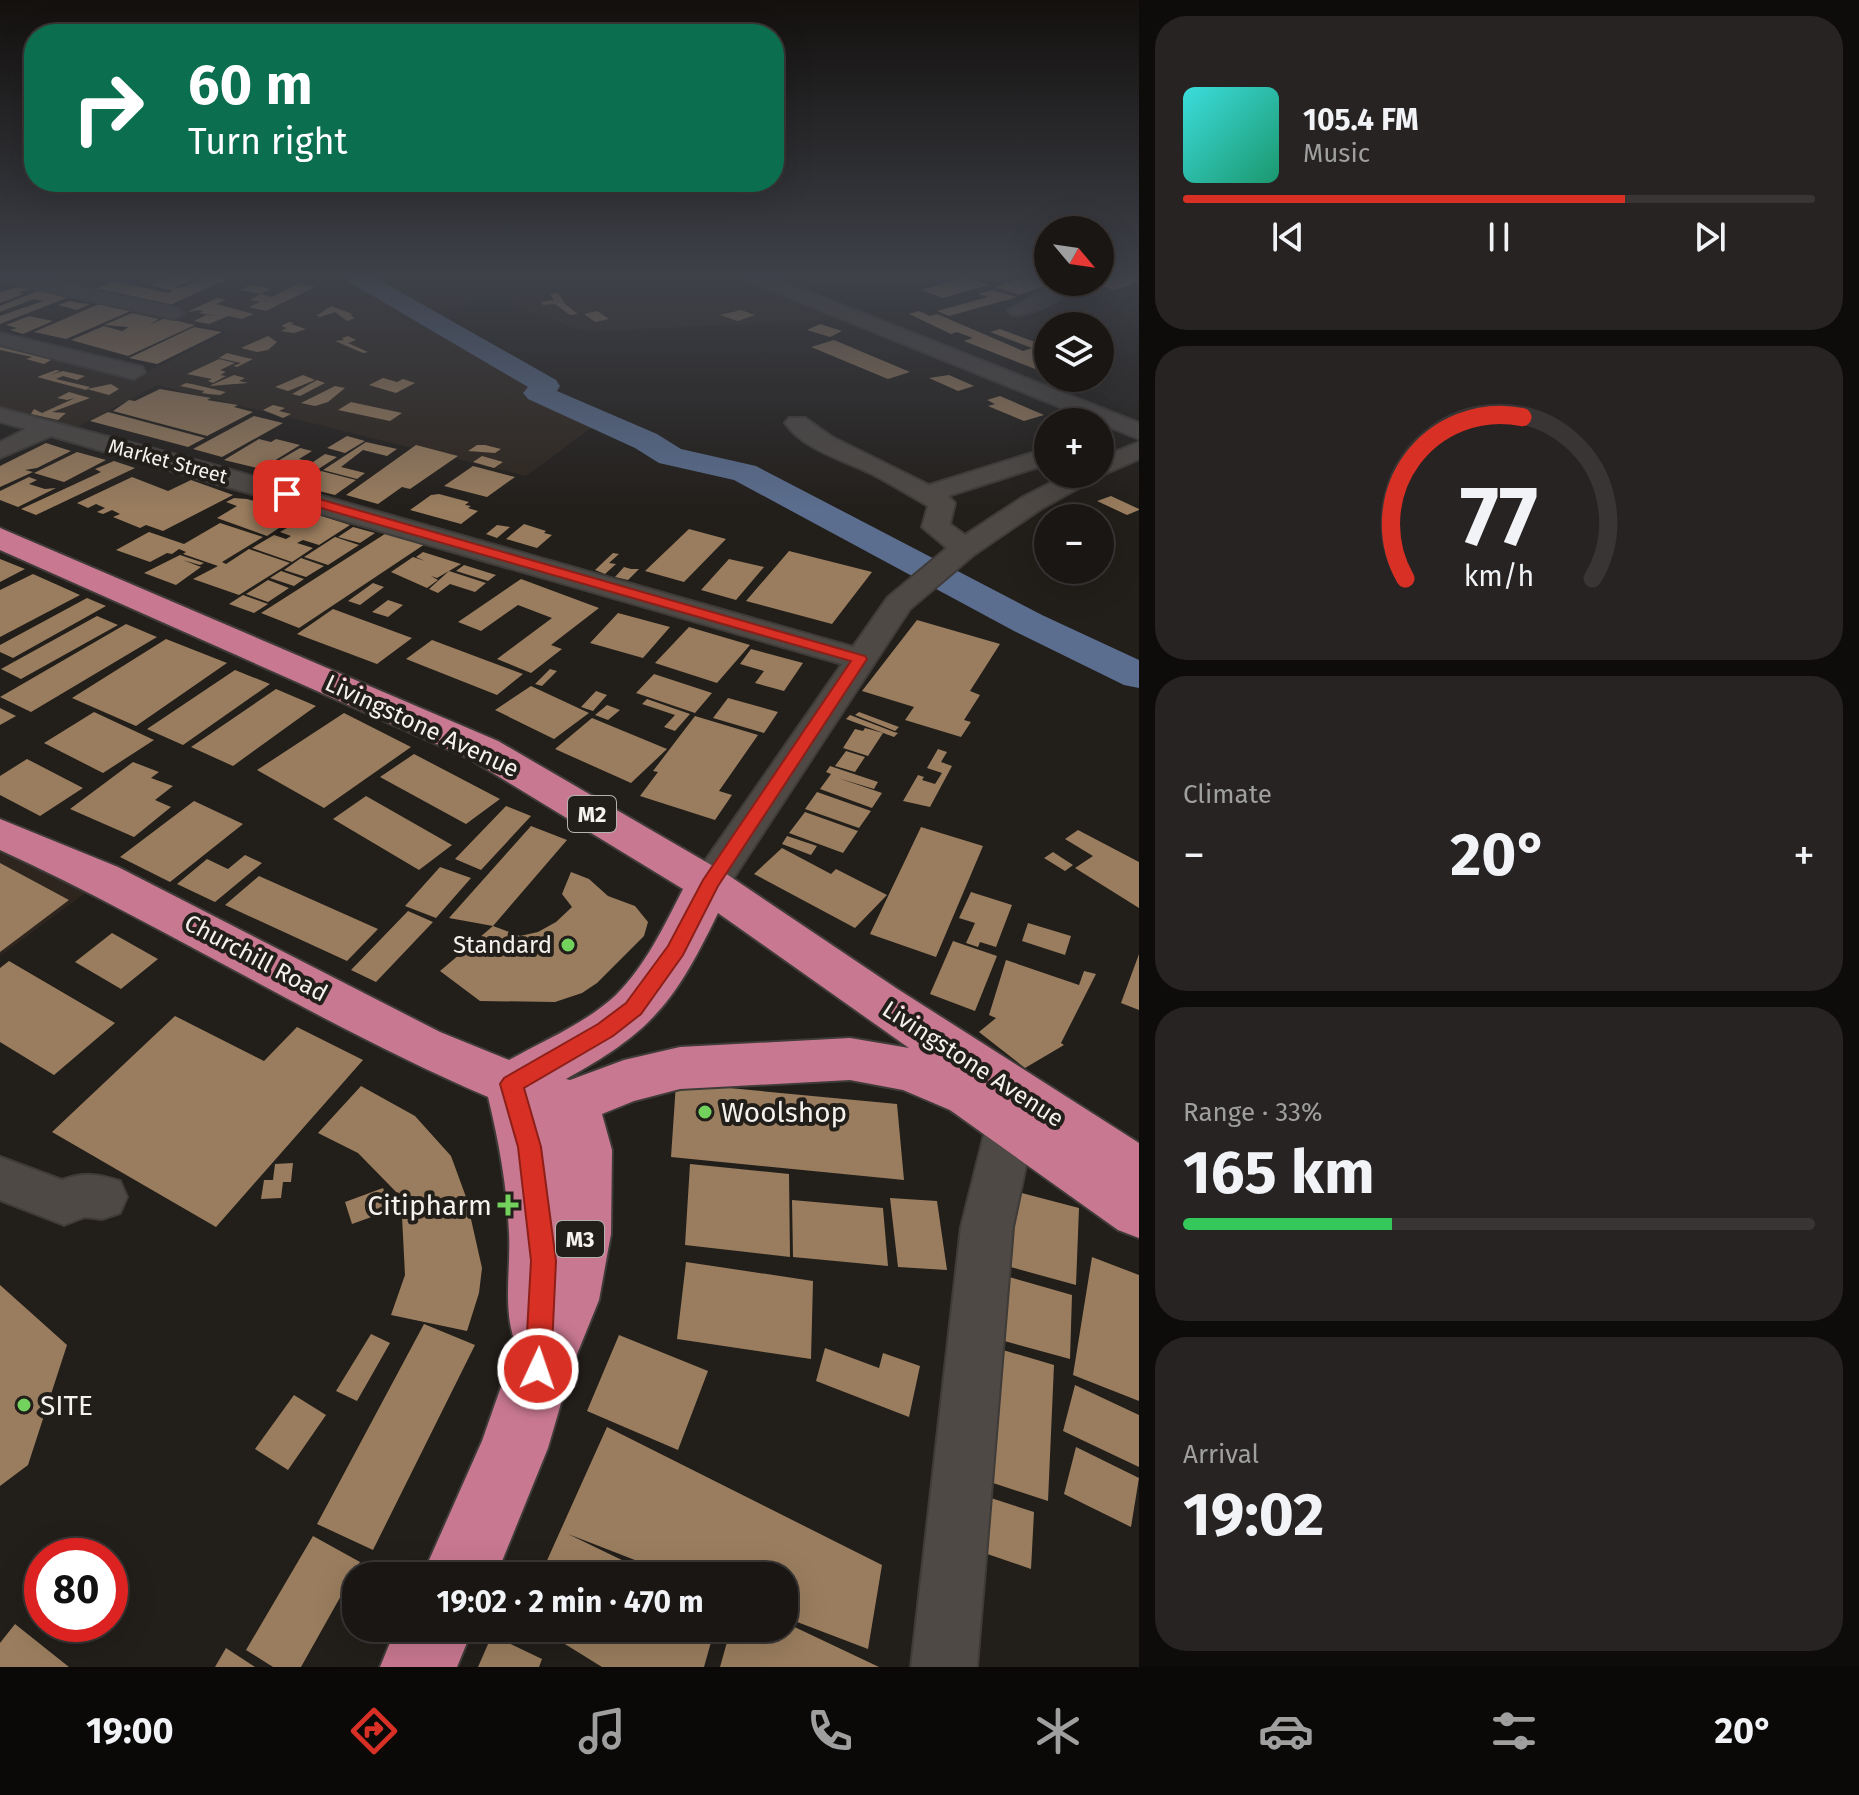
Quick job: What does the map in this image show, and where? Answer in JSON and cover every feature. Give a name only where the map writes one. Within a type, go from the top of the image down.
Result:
[{"type":"highway","name":"Livingstone Avenue","points":[[0,538],[484,750],[709,884],[878,1002],[1139,1173]]},
{"type":"highway","name":"Churchill Road","points":[[0,833],[102,878],[421,1046],[512,1084],[572,1103]]},
{"type":"highway","points":[[512,1084],[606,1030],[634,1009],[676,950],[709,884]]},
{"type":"highway","points":[[850,1059],[864,1048],[875,1027],[878,1002]]},
{"type":"highway","points":[[634,1009],[648,1043],[680,1068]]},
{"type":"highway","name":"Livingstone Avenue","points":[[572,1103],[624,1082],[680,1068],[850,1059],[911,1070],[990,1109],[1139,1212]]},
{"type":"highway","name":"M3","points":[[512,1084],[530,1147],[543,1261],[538,1369]]},
{"type":"highway","name":"M3","points":[[465,1562],[514,1448],[538,1369],[568,1300],[581,1234],[584,1150],[572,1103]]},
{"type":"highway","points":[[418,1667],[429,1642]]},
{"type":"street","points":[[63,355],[134,372]]},
{"type":"street","points":[[940,355],[1136,437]]},
{"type":"street","name":"Market Street","points":[[0,415],[201,469],[860,659]]},
{"type":"street","points":[[797,423],[823,442],[882,469],[942,503],[936,527],[965,548]]},
{"type":"street","points":[[0,451],[47,429]]},
{"type":"street","points":[[1114,438],[1136,437]]},
{"type":"street","points":[[1114,456],[1136,437]]},
{"type":"street","points":[[926,494],[1034,460]]},
{"type":"street","points":[[709,884],[899,603],[965,548],[1032,503],[1061,488]]},
{"type":"street","points":[[944,1667],[987,1227],[990,1109]]},
{"type":"street","points":[[0,1178],[64,1203],[81,1195],[102,1197]]},
{"type":"shaded area","points":[[0,355],[55,355],[139,376],[182,355],[499,355],[603,419],[526,476],[157,385],[70,431],[0,412]]},
{"type":"shaded area","points":[[0,838],[96,885],[0,956]]},
{"type":"building","points":[[22,355],[44,355],[53,359],[44,364],[26,359],[32,357]]},
{"type":"building","points":[[136,355],[176,355],[157,364],[129,358]]},
{"type":"building","points":[[235,355],[253,359],[237,367],[233,366],[241,363],[219,358]]},
{"type":"building","points":[[830,355],[869,355],[910,372],[888,379]]},
{"type":"building","points":[[999,355],[1034,355],[1034,368]]},
{"type":"building","points":[[219,359],[235,363],[220,370],[226,372],[220,375],[226,376],[213,383],[208,381],[212,379],[187,374]]},
{"type":"building","points":[[60,371],[51,375],[63,371],[85,376],[77,380],[63,376],[56,379],[90,387],[86,390],[37,377]]},
{"type":"building","points":[[234,375],[245,378],[239,381],[248,383],[209,386]]},
{"type":"building","points":[[303,375],[315,380],[288,391],[275,387]]},
{"type":"building","points":[[949,375],[974,386],[958,391],[929,378]]},
{"type":"building","points":[[383,378],[415,383],[396,393],[369,385]]},
{"type":"building","points":[[317,380],[325,383],[300,396],[292,394]]},
{"type":"building","points":[[186,383],[226,392],[208,394],[180,386]]},
{"type":"building","points":[[111,384],[119,389],[109,395],[87,389]]},
{"type":"building","points":[[335,386],[345,388],[328,402],[315,406],[301,403]]},
{"type":"building","points":[[160,389],[211,398],[207,400],[238,405],[234,407],[253,412],[207,436],[113,411],[129,400],[135,401]]},
{"type":"building","points":[[69,392],[90,398],[52,412],[66,413],[58,420],[31,414],[34,409],[42,413],[75,398],[57,398]]},
{"type":"building","points":[[1000,396],[1034,411],[1034,418],[1024,421],[988,406],[995,404],[987,400]]},
{"type":"building","points":[[351,402],[402,413],[390,421],[338,410]]},
{"type":"building","points":[[273,405],[285,408],[279,411],[291,414],[283,418],[263,410]]},
{"type":"building","points":[[108,412],[205,438],[188,447],[90,421]]},
{"type":"building","points":[[254,416],[283,423],[222,457],[193,449]]},
{"type":"building","points":[[347,436],[365,441],[345,453],[327,448]]},
{"type":"building","points":[[259,439],[271,442],[276,439],[300,445],[261,469],[224,460]]},
{"type":"building","points":[[366,442],[397,449],[387,456],[363,450],[341,467],[365,473],[357,479],[323,470]]},
{"type":"building","points":[[46,443],[71,451],[37,468],[25,470],[33,472],[0,487],[0,466]]},
{"type":"building","points":[[416,445],[458,456],[410,489],[402,487],[378,504],[346,495]]},
{"type":"building","points":[[477,445],[501,449],[495,453],[468,451]]},
{"type":"building","points":[[300,448],[312,451],[299,459],[313,462],[325,454],[337,457],[303,479],[264,469]]},
{"type":"building","points":[[77,452],[106,460],[64,482],[34,473]]},
{"type":"building","points":[[482,456],[503,462],[494,468],[473,462]]},
{"type":"building","points":[[114,461],[135,468],[36,515],[21,509],[101,472],[95,469]]},
{"type":"building","points":[[473,466],[515,477],[487,497],[444,486]]},
{"type":"building","points":[[321,471],[356,480],[335,495],[299,486]]},
{"type":"building","points":[[29,477],[37,480],[29,484],[45,489],[56,488],[18,507],[0,500],[0,491]]},
{"type":"building","points":[[132,477],[168,491],[191,480],[233,495],[163,531],[146,525],[140,528],[113,517],[120,514],[112,510],[103,514],[97,512],[105,508],[96,504],[88,508],[77,503]]},
{"type":"building","points":[[439,494],[469,502],[465,505],[478,511],[461,524],[410,510],[431,495]]},
{"type":"building","points":[[1111,496],[1139,510],[1127,515],[1114,509],[1114,504],[1097,501]]},
{"type":"building","points":[[234,498],[300,514],[267,536],[217,518],[237,506],[226,502]]},
{"type":"building","points":[[312,513],[350,525],[319,545],[303,540],[297,543],[313,548],[292,562],[252,548],[274,535],[286,539],[291,536],[280,532]]},
{"type":"building","points":[[220,523],[263,537],[222,562],[226,564],[249,549],[290,563],[239,595],[193,579],[218,566],[183,554],[186,552],[179,549],[150,562],[116,550],[149,532],[184,544]]},
{"type":"building","points":[[524,524],[552,535],[537,548],[506,539]]},
{"type":"building","points":[[497,525],[510,527],[497,538],[486,534]]},
{"type":"building","points":[[353,527],[375,533],[360,543],[338,537]]},
{"type":"building","points":[[689,529],[726,539],[684,582],[645,571]]},
{"type":"building","points":[[388,532],[425,544],[299,628],[261,613]]},
{"type":"building","points":[[335,537],[359,545],[328,565],[304,557]]},
{"type":"building","points":[[789,551],[872,572],[832,624],[746,601]]},
{"type":"building","points":[[423,552],[461,564],[437,578],[431,576],[438,580],[427,588],[391,572],[413,557],[425,561],[416,557]]},
{"type":"building","points":[[613,553],[619,554],[609,563],[616,564],[605,574],[595,570]]},
{"type":"building","points":[[180,555],[204,563],[200,565],[183,560],[201,567],[176,585],[144,573]]},
{"type":"building","points":[[301,558],[324,566],[306,577],[284,570]]},
{"type":"building","points":[[0,559],[25,569],[0,582]]},
{"type":"building","points":[[729,559],[764,567],[736,600],[701,590]]},
{"type":"building","points":[[464,565],[496,575],[488,581],[456,571]]},
{"type":"building","points":[[624,567],[639,569],[628,580],[615,577]]},
{"type":"building","points":[[281,571],[304,579],[294,586],[270,578]]},
{"type":"building","points":[[449,571],[486,583],[475,592],[450,584],[438,593],[429,589]]},
{"type":"building","points":[[33,574],[80,595],[0,637],[0,590]]},
{"type":"building","points":[[521,579],[599,608],[551,645],[562,649],[531,673],[497,659],[552,618],[518,605],[481,631],[458,622]]},
{"type":"building","points":[[268,580],[289,588],[268,602],[246,594]]},
{"type":"building","points":[[373,583],[384,587],[360,605],[348,601]]},
{"type":"building","points":[[243,595],[268,604],[254,613],[229,604]]},
{"type":"building","points":[[87,598],[106,606],[13,658],[0,652],[0,645]]},
{"type":"building","points":[[388,600],[403,605],[388,617],[372,612]]},
{"type":"building","points":[[333,609],[412,638],[377,664],[297,634]]},
{"type":"building","points":[[618,613],[670,627],[643,658],[590,643]]},
{"type":"building","points":[[97,616],[118,625],[21,679],[1,669]]},
{"type":"building","points":[[917,620],[1000,644],[970,691],[980,695],[964,720],[971,722],[961,737],[905,720],[914,707],[862,691]]},
{"type":"building","points":[[126,624],[157,637],[31,712],[0,697]]},
{"type":"building","points":[[689,627],[750,645],[717,683],[655,663]]},
{"type":"building","points":[[166,639],[227,663],[136,726],[72,698]]},
{"type":"building","points":[[432,640],[523,674],[497,695],[406,659]]},
{"type":"building","points":[[751,649],[803,663],[784,691],[755,683],[764,671],[740,664]]},
{"type":"building","points":[[550,669],[557,671],[542,686],[535,684]]},
{"type":"building","points":[[235,670],[270,684],[183,745],[147,729]]},
{"type":"building","points":[[654,674],[712,693],[695,713],[636,693]]},
{"type":"building","points":[[531,686],[589,713],[554,739],[495,710]]},
{"type":"building","points":[[276,689],[316,706],[233,766],[191,747]]},
{"type":"building","points":[[596,691],[607,695],[593,711],[581,707]]},
{"type":"building","points":[[728,698],[778,712],[764,733],[713,718]]},
{"type":"building","points":[[647,699],[690,714],[675,731],[664,727],[675,715],[642,704]]},
{"type":"building","points":[[607,705],[620,710],[608,720],[595,715]]},
{"type":"building","points":[[0,708],[16,716],[0,725]]},
{"type":"building","points":[[94,712],[154,740],[103,773],[44,743]]},
{"type":"building","points":[[859,712],[899,727],[895,731],[855,715]]},
{"type":"building","points":[[344,713],[411,747],[324,808],[257,770]]},
{"type":"building","points":[[850,715],[898,733],[894,737],[846,719]]},
{"type":"building","points":[[695,716],[758,735],[719,791],[732,795],[715,820],[640,796],[658,772],[653,771]]},
{"type":"building","points":[[592,718],[667,749],[631,783],[555,749]]},
{"type":"building","points":[[865,728],[883,733],[868,756],[843,748],[855,729],[863,731]]},
{"type":"building","points":[[938,749],[947,752],[941,762],[952,766],[930,807],[903,801],[918,775],[924,777],[922,780],[935,784],[942,773],[927,768]]},
{"type":"building","points":[[846,751],[865,757],[855,772],[835,766]]},
{"type":"building","points":[[414,754],[500,799],[466,824],[380,777]]},
{"type":"building","points":[[27,759],[83,788],[40,816],[0,795],[0,776]]},
{"type":"building","points":[[133,762],[159,772],[151,778],[173,786],[155,800],[171,807],[134,837],[70,809]]},
{"type":"building","points":[[830,766],[878,782],[874,789],[838,778],[882,793],[872,808],[820,789],[831,774],[826,772]]},
{"type":"building","points":[[817,792],[871,811],[859,828],[805,809]]},
{"type":"building","points":[[366,796],[452,845],[419,870],[333,819]]},
{"type":"building","points":[[194,801],[243,824],[170,882],[120,857]]},
{"type":"building","points":[[506,806],[531,816],[481,870],[455,859]]},
{"type":"building","points":[[805,812],[858,831],[843,853],[789,833]]},
{"type":"building","points":[[531,826],[567,840],[493,926],[449,918]]},
{"type":"building","points":[[921,827],[983,846],[936,957],[870,934]]},
{"type":"building","points":[[1078,830],[1139,862],[1139,908],[1075,868],[1093,856],[1065,839]]},
{"type":"building","points":[[787,836],[817,846],[811,855],[782,844]]},
{"type":"building","points":[[782,848],[831,874],[836,869],[887,895],[855,928],[754,874]]},
{"type":"building","points":[[1053,852],[1073,865],[1065,871],[1044,858]]},
{"type":"building","points":[[245,855],[262,863],[215,902],[177,884],[207,859],[228,869]]},
{"type":"building","points":[[0,863],[69,900],[0,952]]},
{"type":"building","points":[[440,867],[471,878],[436,918],[405,906]]},
{"type":"building","points":[[571,872],[589,879],[608,896],[635,906],[648,922],[644,936],[597,983],[582,993],[555,1002],[480,1001],[440,971],[493,926],[520,936],[538,932],[556,922],[572,907],[562,894]]},
{"type":"building","points":[[259,876],[378,929],[347,961],[225,905]]},
{"type":"building","points":[[971,892],[1012,905],[996,947],[980,942],[978,947],[966,943],[975,923],[959,918]]},
{"type":"building","points":[[408,911],[433,922],[376,982],[351,970]]},
{"type":"building","points":[[1028,923],[1071,936],[1065,955],[1022,941]]},
{"type":"building","points":[[112,933],[158,959],[121,989],[75,962]]},
{"type":"building","points":[[953,941],[997,956],[975,1011],[930,994]]},
{"type":"building","points":[[1139,954],[1139,1010],[1121,1003]]},
{"type":"building","points":[[1006,960],[1079,985],[1084,971],[1096,974],[1061,1043],[1064,1045],[1025,1068],[979,1032],[996,1018],[989,1015]]},
{"type":"building","points":[[9,961],[115,1023],[54,1075],[0,1042],[0,968]]},
{"type":"building","points":[[175,1016],[264,1061],[297,1027],[363,1060],[216,1227],[52,1132]]},
{"type":"building","points":[[676,1083],[897,1104],[904,1180],[671,1157]]},
{"type":"building","points":[[361,1086],[415,1116],[451,1156],[466,1197],[482,1268],[479,1293],[467,1331],[391,1315],[405,1275],[401,1197],[358,1153],[318,1133]]},
{"type":"building","points":[[293,1163],[291,1182],[283,1182],[281,1198],[261,1199],[264,1180],[273,1180],[275,1164]]},
{"type":"building","points":[[690,1164],[789,1174],[790,1257],[685,1245]]},
{"type":"building","points":[[383,1188],[391,1210],[352,1224],[345,1202]]},
{"type":"building","points":[[1010,1190],[1079,1208],[1076,1285],[1003,1265]]},
{"type":"building","points":[[890,1198],[937,1201],[947,1270],[898,1267]]},
{"type":"building","points":[[792,1200],[883,1208],[888,1266],[793,1257]]},
{"type":"building","points":[[1092,1257],[1139,1275],[1139,1401],[1073,1375]]},
{"type":"building","points":[[686,1262],[813,1281],[811,1359],[677,1339]]},
{"type":"building","points":[[1002,1275],[1072,1295],[1070,1359],[997,1339]]},
{"type":"building","name":"SITE","points":[[0,1285],[67,1345],[28,1465],[0,1486]]},
{"type":"building","points":[[424,1324],[475,1345],[373,1550],[317,1524]]},
{"type":"building","points":[[371,1334],[390,1343],[357,1401],[336,1391]]},
{"type":"building","points":[[619,1335],[708,1371],[678,1450],[587,1411]]},
{"type":"building","points":[[986,1345],[1054,1365],[1048,1501],[975,1477]]},
{"type":"building","points":[[825,1348],[879,1368],[883,1353],[920,1366],[909,1417],[816,1381]]},
{"type":"building","points":[[1075,1385],[1139,1415],[1139,1467],[1063,1431]]},
{"type":"building","points":[[294,1395],[326,1415],[288,1470],[255,1449]]},
{"type":"building","points":[[607,1427],[882,1565],[868,1649],[798,1622],[798,1562],[640,1562],[568,1534],[626,1562],[546,1562]]},
{"type":"building","points":[[1076,1447],[1139,1478],[1131,1527],[1064,1494]]},
{"type":"building","points":[[963,1489],[1034,1512],[1031,1569],[958,1544]]},
{"type":"building","points":[[313,1536],[360,1562],[342,1562],[342,1594],[301,1667],[273,1667],[246,1650]]},
{"type":"building","points":[[15,1624],[24,1631],[24,1642],[38,1642],[69,1667],[0,1667],[0,1643]]},
{"type":"building","points":[[798,1629],[879,1667],[720,1667],[727,1642],[798,1642]]},
{"type":"building","points":[[489,1642],[507,1642],[542,1659],[539,1667],[478,1667]]},
{"type":"building","points":[[562,1642],[711,1642],[704,1667],[602,1667]]},
{"type":"building","points":[[226,1648],[255,1667],[215,1667]]},
{"type":"waterway","points":[[492,355],[546,386],[538,393],[646,441],[670,456],[745,473],[1028,623],[1139,676]]},
{"type":"place","name":"Standard","points":[[568,945]]},
{"type":"place","name":"Woolshop","points":[[705,1112]]},
{"type":"place","name":"Citipharm","points":[[508,1205]]},
{"type":"place","name":"SITE","points":[[24,1405]]},
{"type":"route","points":[[287,494],[860,659],[790,768],[709,884],[676,950],[634,1009],[606,1030],[512,1084],[530,1147],[543,1261],[538,1369]]}]
